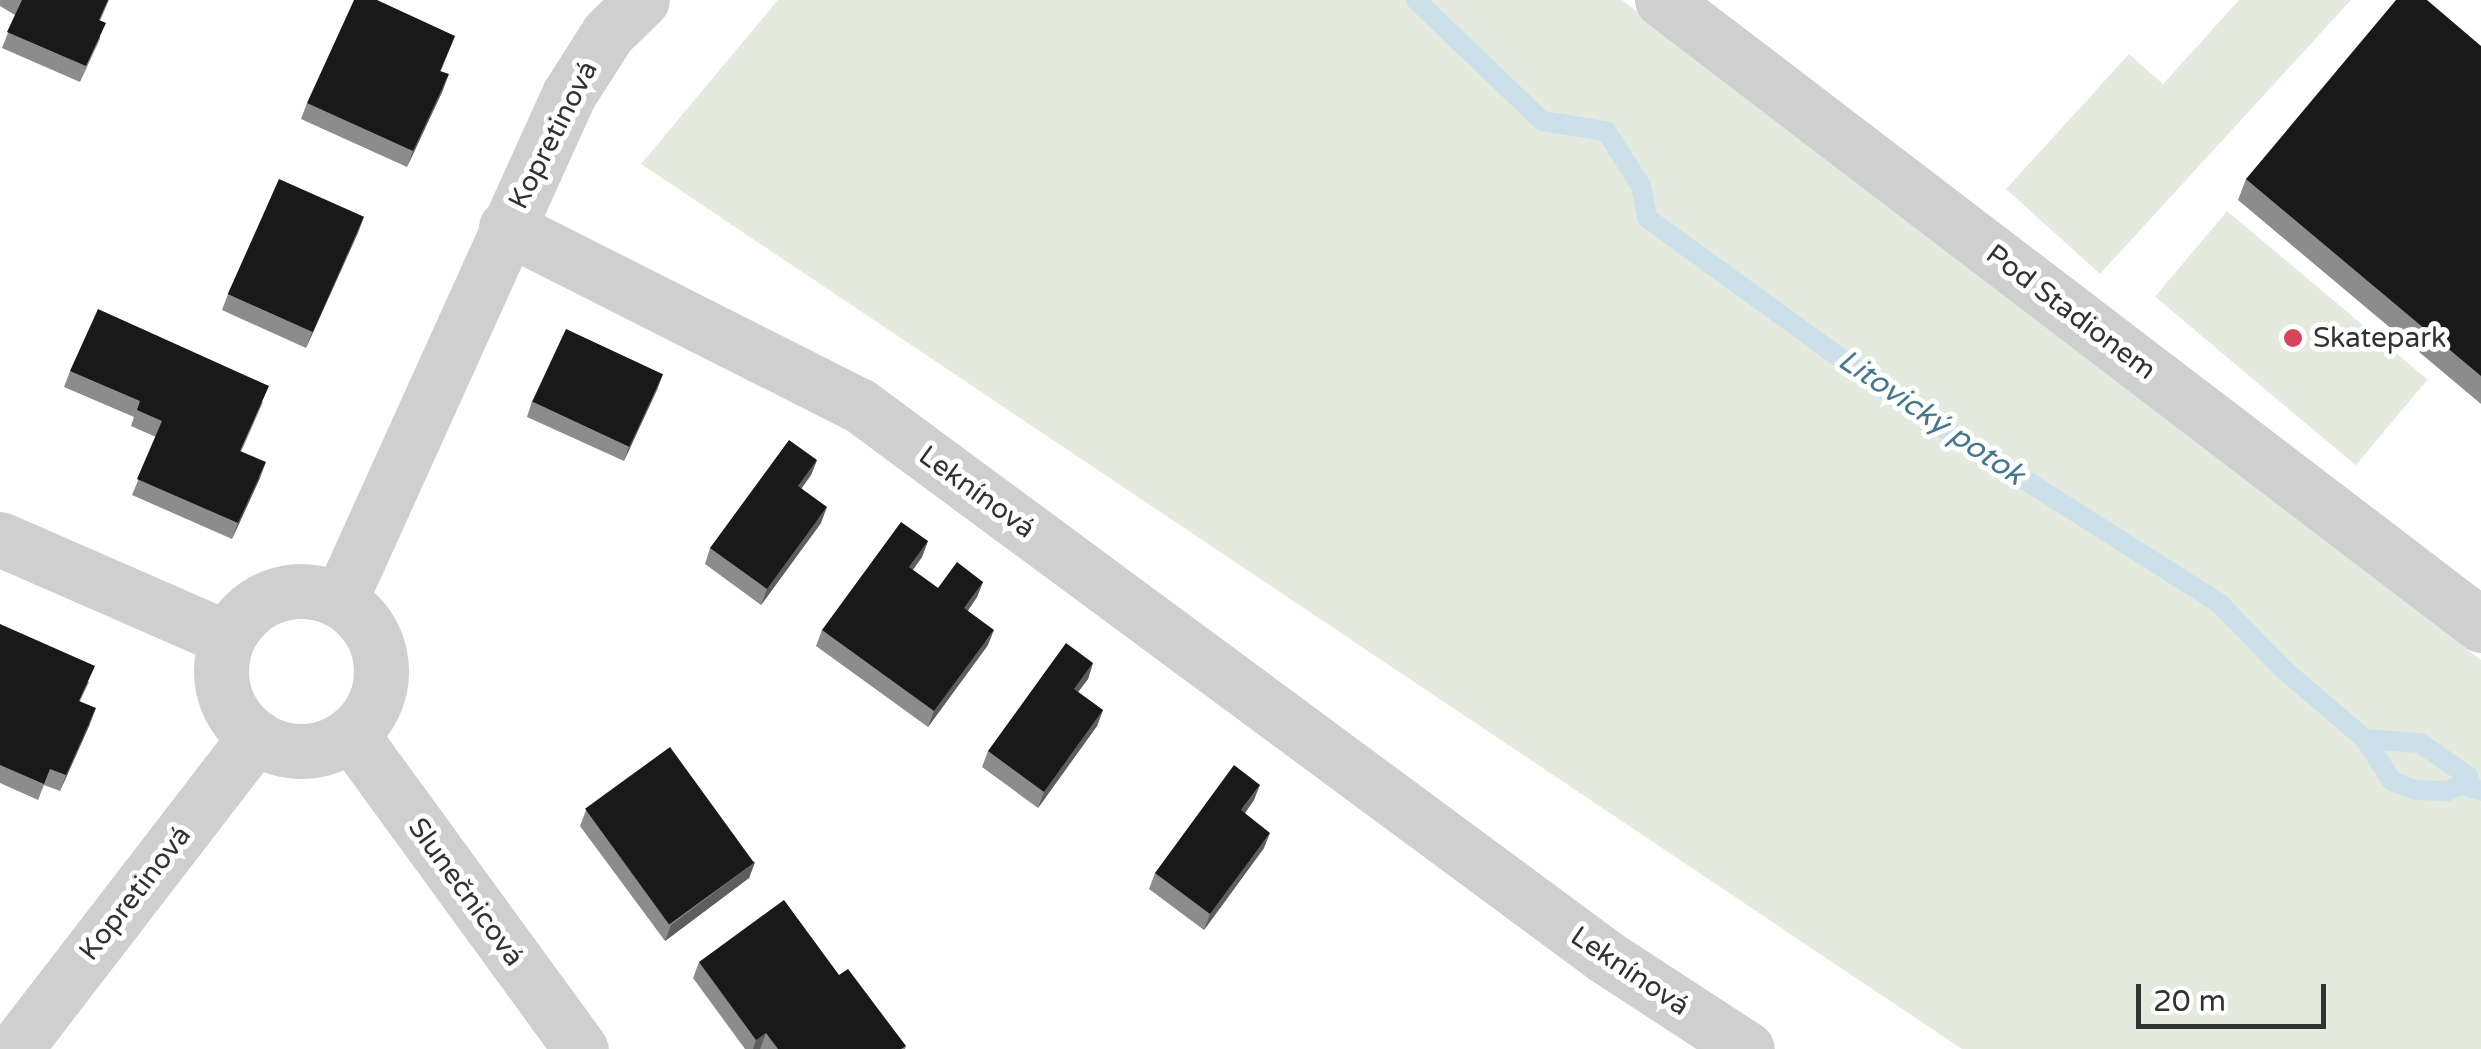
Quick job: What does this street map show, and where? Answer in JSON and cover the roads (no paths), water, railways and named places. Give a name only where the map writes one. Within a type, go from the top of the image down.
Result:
[{"type":"street","name":"Kopretinová","points":[[506,227],[569,94],[608,33],[642,0]]},
{"type":"street","name":"Pod Stadionem","points":[[1662,0],[2481,625]]},
{"type":"street","points":[[340,600],[506,227]]},
{"type":"street","name":"Leknínová","points":[[506,227],[859,405],[1606,957],[1735,1046]]},
{"type":"street","points":[[0,539],[227,638]]},
{"type":"street","points":[[294,590],[340,600],[374,633],[382,664],[379,696],[352,734],[308,752],[276,748],[255,737],[229,708],[220,678],[227,638],[264,599],[294,590]]},
{"type":"street","name":"Slunečnicová","points":[[352,734],[581,1049]]},
{"type":"street","name":"Kopretinová","points":[[15,1049],[255,737]]},
{"type":"waterway","name":"Litovický potok","points":[[1416,0],[1542,121],[1606,131],[1641,186],[1647,218],[1896,398],[2220,604],[2283,669],[2365,739],[2392,781],[2416,790],[2447,791],[2463,784],[2481,791]]},
{"type":"waterway","points":[[2365,739],[2420,743],[2468,776],[2472,788]]},
{"type":"place","name":"Skatepark","points":[[2293,338]]}]
